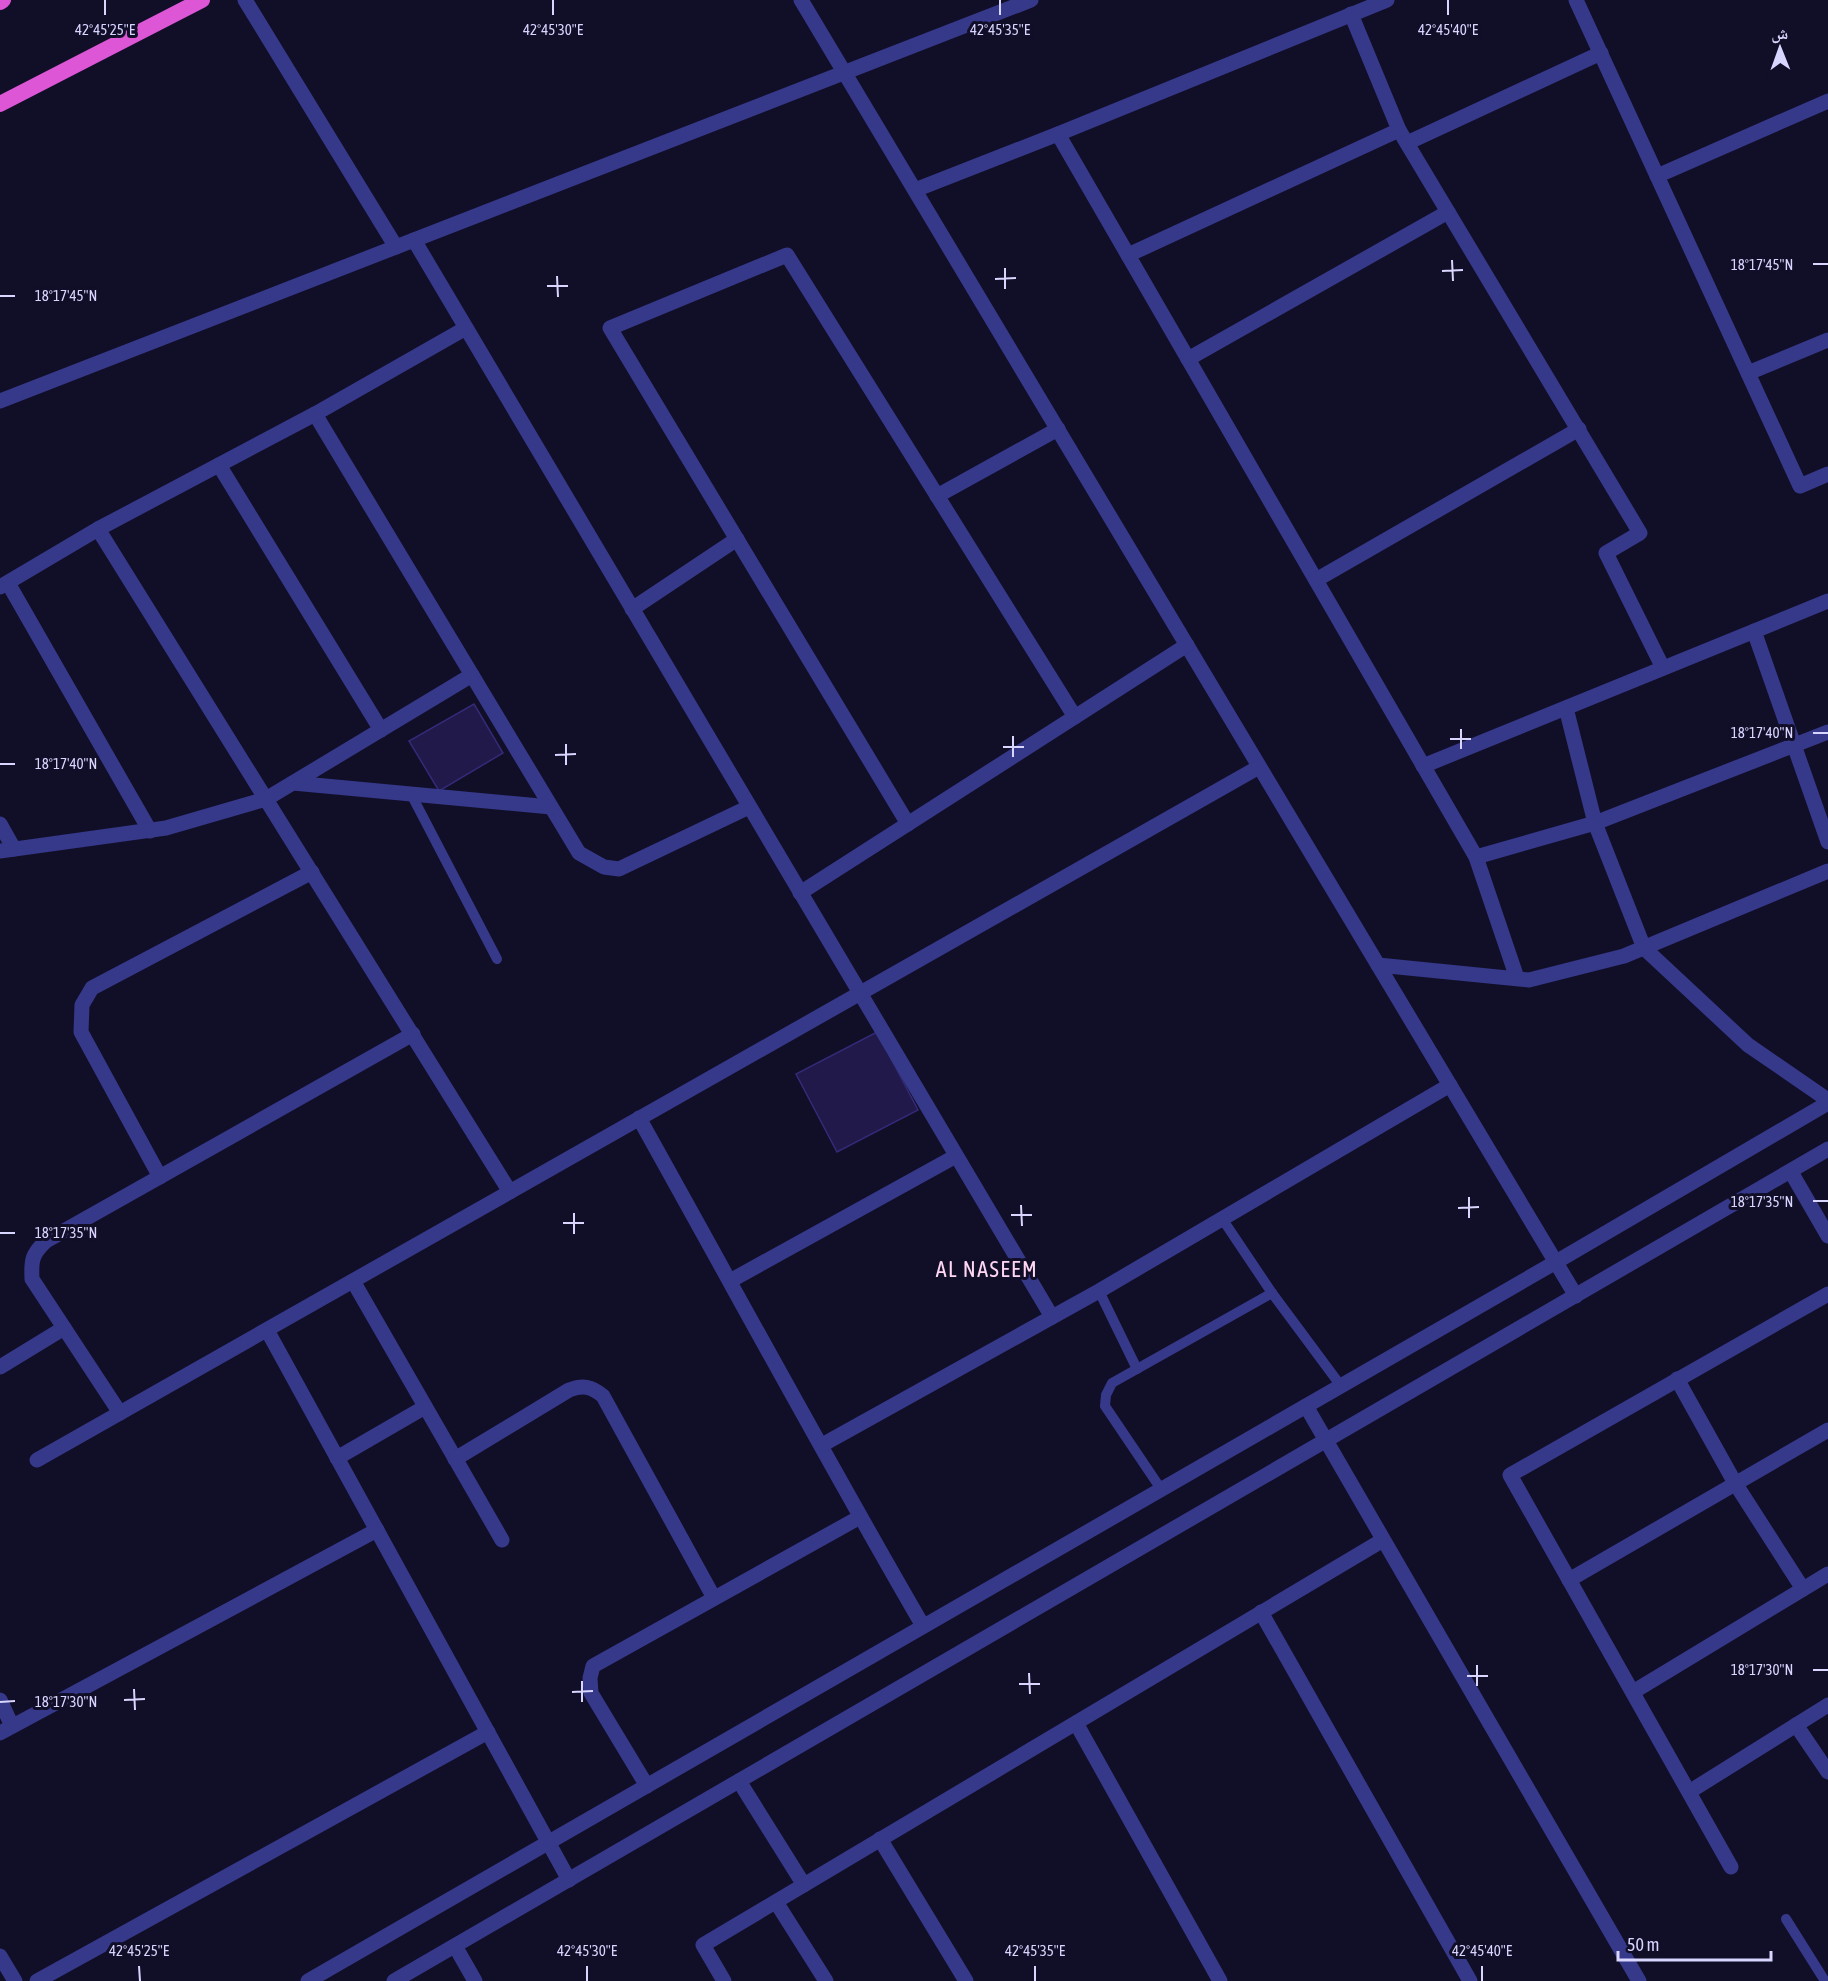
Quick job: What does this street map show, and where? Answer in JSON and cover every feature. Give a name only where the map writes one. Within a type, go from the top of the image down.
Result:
[{"type":"highway","points":[[0,104],[202,0]]},
{"type":"street","points":[[245,0],[396,247]]},
{"type":"street","points":[[801,0],[1576,1296]]},
{"type":"street","points":[[0,401],[1031,0]]},
{"type":"street","points":[[1576,0],[1800,486],[1828,474]]},
{"type":"street","points":[[915,190],[1379,2]]},
{"type":"street","points":[[1351,14],[1403,136],[1640,533],[1606,553],[1663,669]]},
{"type":"street","points":[[1128,255],[1601,53]]},
{"type":"street","points":[[1658,176],[1828,100]]},
{"type":"street","points":[[1058,134],[1476,857],[1517,978]]},
{"type":"street","points":[[1188,359],[1448,212]]},
{"type":"street","points":[[414,240],[1052,1317]]},
{"type":"street","points":[[908,824],[610,328],[787,255],[1074,717]]},
{"type":"street","points":[[150,831],[4,585],[98,529],[315,414],[466,328]]},
{"type":"street","points":[[1748,373],[1828,340]]},
{"type":"street","points":[[315,414],[579,853],[604,867],[619,869],[749,807]]},
{"type":"street","points":[[937,496],[1058,429]]},
{"type":"street","points":[[1316,580],[1579,429]]},
{"type":"street","points":[[219,465],[381,730]]},
{"type":"street","points":[[98,529],[510,1192]]},
{"type":"street","points":[[632,609],[737,539]]},
{"type":"street","points":[[1423,766],[1828,601]]},
{"type":"street","points":[[1754,632],[1828,842]]},
{"type":"street","points":[[800,893],[1187,645]]},
{"type":"street","points":[[0,824],[7,850],[166,828],[266,799],[472,675]]},
{"type":"street","points":[[308,1981],[1556,1262],[1828,1101],[1748,1045],[1644,948],[1595,823],[1566,708]]},
{"type":"street","points":[[1476,857],[1595,823],[1828,732]]},
{"type":"street","points":[[37,1460],[1259,767]]},
{"type":"street","points":[[293,783],[551,807]]},
{"type":"street","points":[[1378,965],[1529,980],[1624,956],[1828,871]]},
{"type":"street","points":[[160,1177],[81,1032],[82,1005],[92,988],[312,872]]},
{"type":"street","points":[[120,1413],[32,1279],[31,1266],[35,1251],[46,1241],[413,1034]]},
{"type":"street","points":[[822,1445],[1099,1291],[1450,1085]]},
{"type":"street","points":[[639,1118],[860,1517],[923,1626]]},
{"type":"street","points":[[394,1981],[1828,1149]]},
{"type":"street","points":[[730,1281],[956,1156]]},
{"type":"street","points":[[1791,1172],[1828,1236]]},
{"type":"street","points":[[353,1281],[502,1540]]},
{"type":"street","points":[[1731,1867],[1510,1475],[1828,1294]]},
{"type":"street","points":[[0,1367],[64,1328]]},
{"type":"street","points":[[267,1330],[569,1880]]},
{"type":"street","points":[[1677,1379],[1735,1483],[1803,1589]]},
{"type":"street","points":[[455,1460],[569,1390],[582,1386],[594,1388],[603,1396],[714,1598]]},
{"type":"street","points":[[1306,1406],[1639,1981]]},
{"type":"street","points":[[337,1458],[425,1407]]},
{"type":"street","points":[[1569,1580],[1828,1430]]},
{"type":"street","points":[[647,1786],[591,1693],[592,1666],[860,1517]]},
{"type":"street","points":[[0,1700],[6,1729],[377,1530]]},
{"type":"street","points":[[724,1981],[703,1945],[1383,1540]]},
{"type":"street","points":[[1633,1692],[1828,1574]]},
{"type":"street","points":[[1261,1612],[1470,1981]]},
{"type":"street","points":[[1689,1792],[1828,1705]]},
{"type":"street","points":[[1076,1723],[1220,1981]]},
{"type":"street","points":[[1796,1725],[1828,1772]]},
{"type":"street","points":[[37,1981],[488,1731]]},
{"type":"street","points":[[739,1781],[804,1885]]},
{"type":"street","points":[[880,1839],[966,1981]]},
{"type":"street","points":[[776,1902],[826,1981]]},
{"type":"street","points":[[455,1946],[475,1981]]},
{"type":"street","points":[[0,1956],[15,1981]]},
{"type":"lane","points":[[411,794],[497,959]]},
{"type":"lane","points":[[1222,1220],[1272,1293],[1341,1386]]},
{"type":"lane","points":[[1099,1291],[1137,1369]]},
{"type":"lane","points":[[1161,1489],[1105,1406],[1106,1395],[1112,1383],[1272,1293]]},
{"type":"lane","points":[[1786,1919],[1825,1981]]},
{"type":"building","points":[[474,704],[503,753],[439,791],[409,741]]},
{"type":"building","points":[[877,1032],[918,1110],[837,1152],[796,1074]]},
{"type":"district","name":"AL NASEEM","points":[[987,1269]]}]
